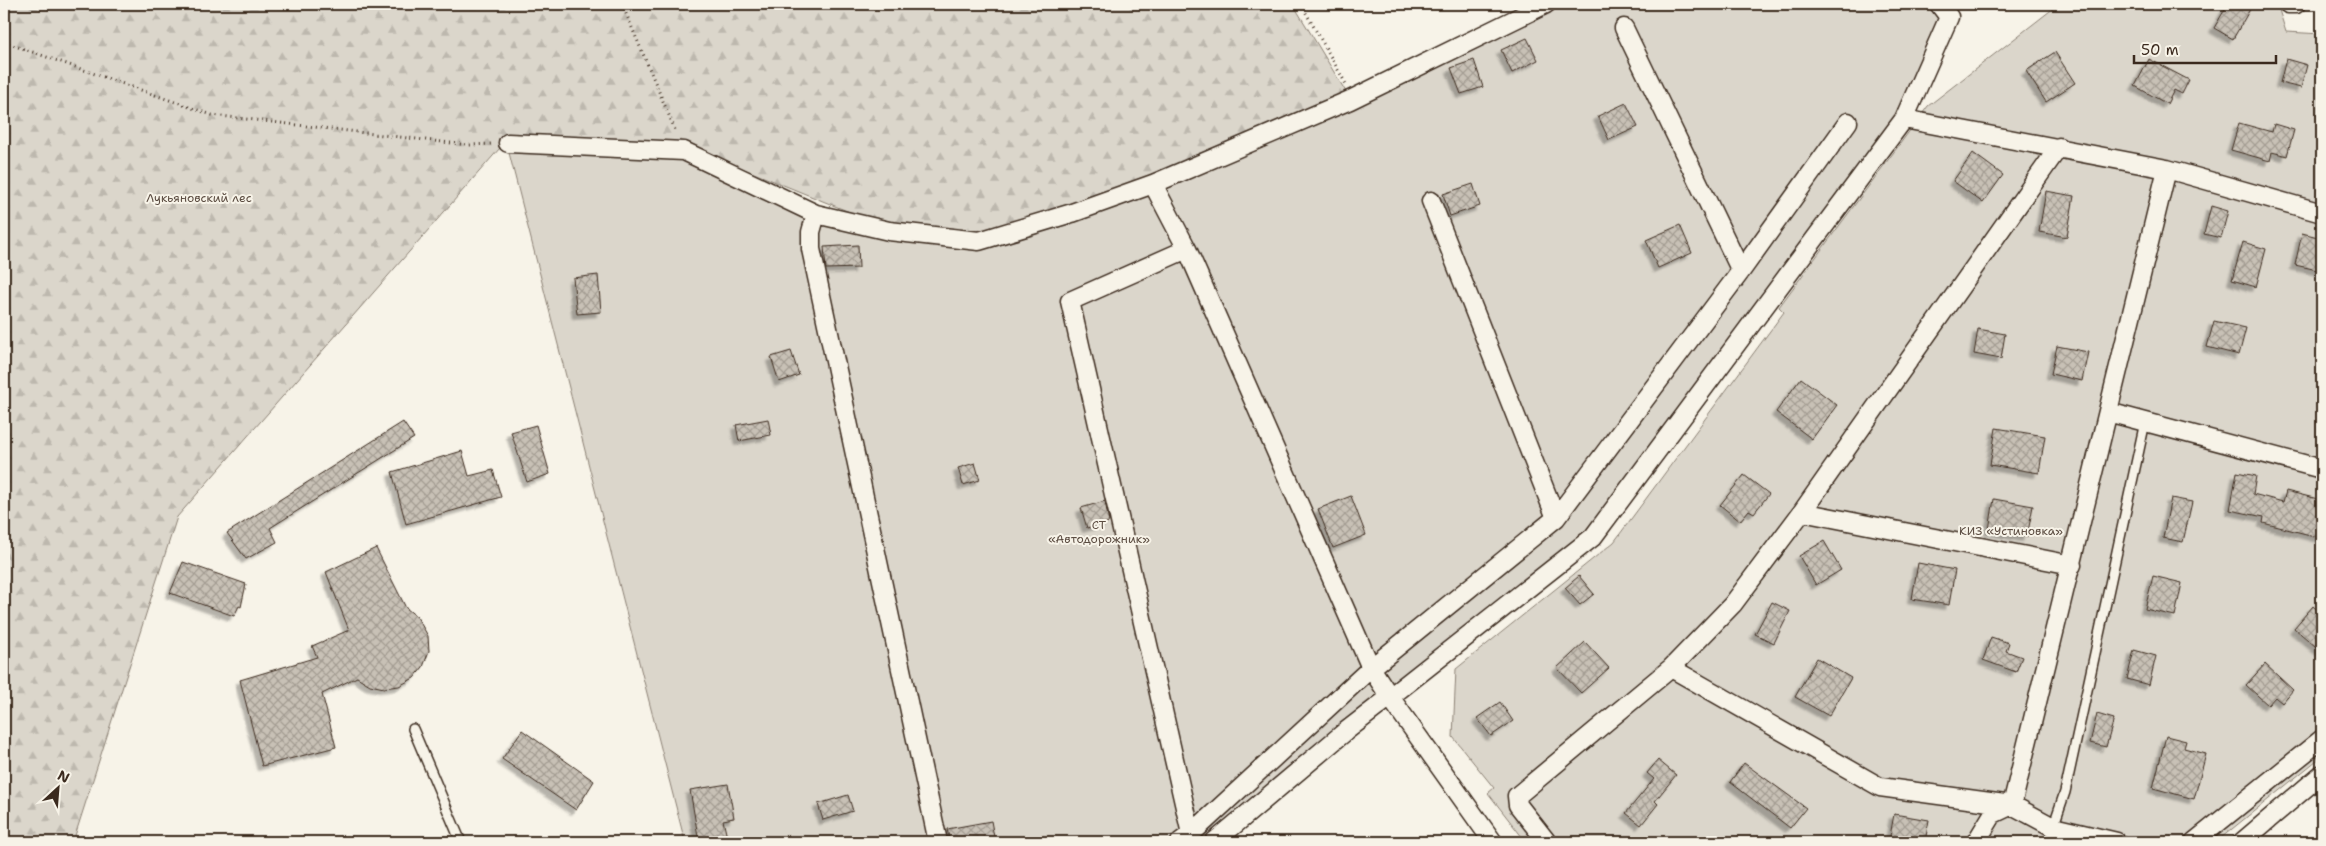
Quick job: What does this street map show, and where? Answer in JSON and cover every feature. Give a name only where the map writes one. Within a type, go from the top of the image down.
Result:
[{"type":"street","points":[[508,143],[684,151],[816,214],[889,231],[979,240],[1072,213],[1153,184],[1354,98],[1546,4]]},
{"type":"street","points":[[1214,842],[1346,731],[1593,537],[1904,119],[1949,17],[1939,4]]},
{"type":"street","points":[[2288,4],[2296,4]]},
{"type":"street","points":[[1624,28],[1740,271]]},
{"type":"street","points":[[1904,119],[2167,169],[2322,213]]},
{"type":"street","points":[[1186,838],[1371,668],[1556,518],[1740,271],[1848,122]]},
{"type":"street","points":[[1547,842],[1518,805],[1517,796],[1670,668],[1733,604],[1802,512],[2059,147]]},
{"type":"street","points":[[2012,805],[2072,566],[2167,169]]},
{"type":"street","points":[[1153,184],[1186,248],[1371,668],[1493,842]]},
{"type":"street","points":[[1431,200],[1556,518]]},
{"type":"street","points":[[816,214],[811,232],[811,249],[938,842]]},
{"type":"street","points":[[1186,248],[1070,301],[1186,838]]},
{"type":"street","points":[[2108,412],[2322,469]]},
{"type":"street","points":[[1802,512],[2072,566]]},
{"type":"street","points":[[1670,668],[1880,787],[2012,805],[2053,827],[2117,842]]},
{"type":"street","points":[[2194,842],[2322,739]]},
{"type":"street","points":[[2242,842],[2322,774]]},
{"type":"street","points":[[1976,842],[1993,814],[2012,805]]},
{"type":"lane","points":[[2053,827],[2065,792],[2145,422]]},
{"type":"lane","points":[[413,730],[461,842]]},
{"type":"path","points":[[622,4],[684,151]]},
{"type":"path","points":[[1301,4],[1354,98]]},
{"type":"path","points":[[4,42],[212,115],[468,145],[508,143]]},
{"type":"green space","name":"Лукьяновский лес","points":[[4,4],[1293,4],[1349,97],[1121,192],[978,237],[889,228],[685,145],[507,140],[177,517],[73,842],[4,842]]},
{"type":"green space","name":"СТ «Автодорожник»","points":[[1549,4],[1939,4],[1949,17],[1909,107],[1593,537],[1214,842],[685,842],[507,145],[683,159],[816,219],[1074,215]]},
{"type":"green space","name":"КИЗ «Устиновка»","points":[[2059,4],[2273,4],[2279,10],[2286,32],[2322,34],[2322,756],[2216,842],[1526,842],[1488,793],[1494,788],[1453,737],[1456,669],[1614,542],[1784,312],[1779,307],[1928,106]]},
{"type":"building","points":[[2228,4],[2253,4],[2233,39],[2214,28]]},
{"type":"building","points":[[1527,38],[1538,60],[1512,73],[1501,50]]},
{"type":"building","points":[[2055,52],[2075,83],[2046,102],[2026,71]]},
{"type":"building","points":[[2149,59],[2189,80],[2182,94],[2174,90],[2167,104],[2135,86]]},
{"type":"building","points":[[2286,59],[2307,65],[2301,88],[2280,83]]},
{"type":"building","points":[[1474,60],[1483,87],[1461,94],[1451,68]]},
{"type":"building","points":[[1626,103],[1638,127],[1609,140],[1598,116]]},
{"type":"building","points":[[2239,123],[2272,132],[2274,124],[2294,130],[2287,156],[2272,152],[2270,161],[2231,150]]},
{"type":"building","points":[[1973,153],[2003,175],[1983,203],[1953,181]]},
{"type":"building","points":[[1473,184],[1480,206],[1450,216],[1443,194]]},
{"type":"building","points":[[2046,191],[2074,196],[2067,237],[2039,232]]},
{"type":"building","points":[[2211,206],[2228,211],[2221,238],[2204,234]]},
{"type":"building","points":[[1680,225],[1692,253],[1658,268],[1646,240]]},
{"type":"building","points":[[2302,233],[2322,238],[2322,271],[2295,265]]},
{"type":"building","points":[[2243,242],[2266,249],[2256,287],[2232,280]]},
{"type":"building","points":[[858,245],[859,268],[826,269],[824,247]]},
{"type":"building","points":[[598,275],[601,312],[577,314],[573,278]]},
{"type":"building","points":[[2214,321],[2246,328],[2239,355],[2207,347]]},
{"type":"building","points":[[1978,329],[2005,334],[2001,359],[1974,354]]},
{"type":"building","points":[[2057,346],[2088,352],[2082,381],[2051,374]]},
{"type":"building","points":[[791,351],[799,375],[779,382],[771,357]]},
{"type":"building","points":[[1801,378],[1837,405],[1812,439],[1776,412]]},
{"type":"building","points":[[768,419],[771,435],[739,441],[736,425]]},
{"type":"building","points":[[403,422],[414,438],[270,528],[277,542],[246,559],[227,533]]},
{"type":"building","points":[[536,425],[550,474],[527,482],[511,432]]},
{"type":"building","points":[[1996,428],[2045,436],[2039,473],[1990,465]]},
{"type":"building","points":[[462,451],[469,476],[493,470],[501,497],[406,524],[392,472]]},
{"type":"building","points":[[975,463],[980,480],[963,485],[958,468]]},
{"type":"building","points":[[2237,472],[2256,476],[2253,494],[2283,502],[2286,491],[2322,500],[2322,538],[2263,523],[2264,517],[2230,510]]},
{"type":"building","points":[[1744,475],[1769,494],[1754,513],[1749,510],[1740,521],[1720,505]]},
{"type":"building","points":[[1351,496],[1366,535],[1333,548],[1318,509]]},
{"type":"building","points":[[2171,498],[2192,502],[2183,542],[2163,538]]},
{"type":"building","points":[[1994,499],[2033,506],[2027,537],[1989,530]]},
{"type":"building","points":[[1105,501],[1109,522],[1087,528],[1081,508]]},
{"type":"building","points":[[1824,541],[1841,570],[1816,585],[1799,556]]},
{"type":"building","points":[[376,548],[406,608],[417,617],[428,636],[429,651],[423,667],[414,678],[399,686],[384,688],[370,685],[357,677],[322,694],[336,747],[262,766],[240,680],[317,657],[312,646],[349,630],[326,572]]},
{"type":"building","points":[[183,562],[246,584],[241,607],[239,606],[234,616],[170,593]]},
{"type":"building","points":[[1918,563],[1955,570],[1949,605],[1912,599]]},
{"type":"building","points":[[1579,576],[1594,594],[1580,605],[1565,588]]},
{"type":"building","points":[[2153,576],[2182,583],[2175,616],[2145,609]]},
{"type":"building","points":[[1772,602],[1790,611],[1774,643],[1755,634]]},
{"type":"building","points":[[2313,606],[2322,614],[2322,652],[2294,628]]},
{"type":"building","points":[[1991,637],[2009,643],[2006,651],[2022,657],[2016,672],[1983,660]]},
{"type":"building","points":[[1585,642],[1609,668],[1581,693],[1557,668]]},
{"type":"building","points":[[2134,650],[2156,656],[2149,685],[2127,679]]},
{"type":"building","points":[[1817,658],[1851,678],[1829,716],[1795,697]]},
{"type":"building","points":[[2265,664],[2293,690],[2282,703],[2275,697],[2268,705],[2246,685]]},
{"type":"building","points":[[1500,702],[1513,721],[1491,736],[1477,718]]},
{"type":"building","points":[[2097,714],[2114,719],[2106,747],[2090,743]]},
{"type":"building","points":[[522,730],[594,781],[576,810],[502,759]]},
{"type":"building","points":[[2166,736],[2186,741],[2184,748],[2206,754],[2194,799],[2153,788]]},
{"type":"building","points":[[1658,760],[1676,775],[1655,801],[1658,804],[1641,825],[1626,813],[1654,779],[1647,773]]},
{"type":"building","points":[[1744,763],[1806,808],[1790,828],[1730,782]]},
{"type":"building","points":[[728,784],[734,818],[723,820],[728,842],[699,842],[690,790]]},
{"type":"building","points":[[848,795],[853,811],[823,820],[818,804]]},
{"type":"building","points":[[1894,814],[1929,820],[1925,842],[1889,842]]},
{"type":"building","points":[[991,821],[995,842],[950,842],[947,829]]}]
